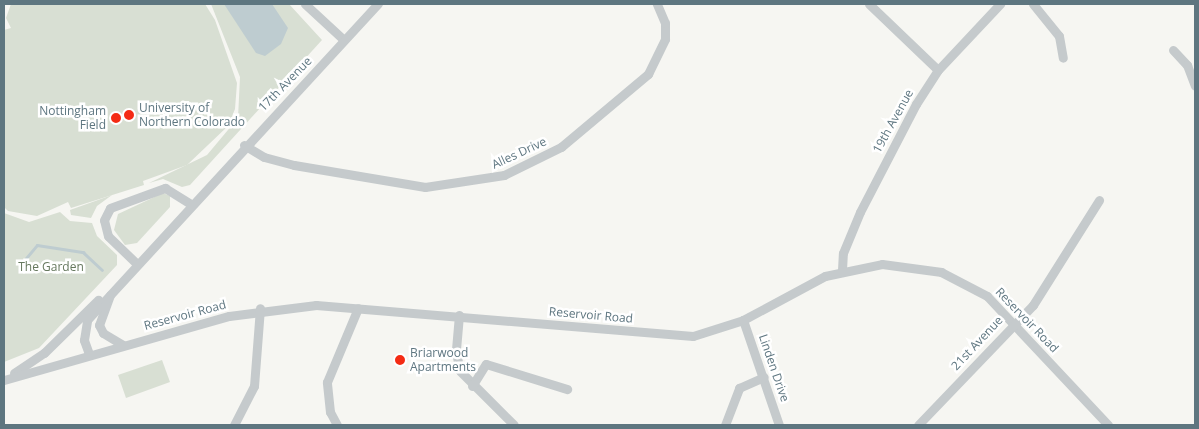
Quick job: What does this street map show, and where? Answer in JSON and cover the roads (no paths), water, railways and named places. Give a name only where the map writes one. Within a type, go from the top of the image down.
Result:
[{"type":"street","points":[[305,4],[344,40]]},
{"type":"street","name":"17th Avenue","points":[[88,354],[84,327],[111,292],[244,145],[378,4]]},
{"type":"street","name":"Alles Drive","points":[[244,145],[285,162],[425,187],[504,175],[561,147],[648,74],[666,39],[666,23],[657,4]]},
{"type":"street","points":[[869,4],[938,70]]},
{"type":"street","name":"19th Avenue","points":[[842,270],[843,253],[860,212],[938,70],[1000,4]]},
{"type":"street","points":[[1033,4],[1059,36],[1063,58]]},
{"type":"street","points":[[1173,50],[1187,65],[1195,86]]},
{"type":"street","points":[[136,264],[108,236],[104,220],[110,208],[166,188],[191,204]]},
{"type":"street","name":"21st Avenue","points":[[918,425],[1013,322],[1033,305],[1099,200]]},
{"type":"street","name":"Reservoir Road","points":[[4,380],[88,354],[260,308],[316,305],[459,315],[693,336],[743,320],[842,270],[882,264],[941,272],[987,296],[1108,425]]},
{"type":"street","points":[[111,292],[99,324],[103,333],[123,345]]},
{"type":"street","points":[[4,380],[40,357],[111,292]]},
{"type":"street","points":[[234,425],[254,386],[260,308]]},
{"type":"street","points":[[337,425],[330,412],[327,382],[358,308]]},
{"type":"street","points":[[459,315],[457,361],[472,386],[514,425]]},
{"type":"street","name":"Linden Drive","points":[[743,320],[779,425]]},
{"type":"street","points":[[472,386],[486,364],[567,389]]},
{"type":"street","points":[[725,425],[739,388],[764,377]]},
{"type":"waterway","points":[[22,263],[37,245],[83,252],[102,270]]},
{"type":"place","name":"University of Northern Colorado","points":[[129,115]]},
{"type":"place","name":"Nottingham Field","points":[[116,118]]},
{"type":"place","name":"Briarwood Apartments","points":[[400,360]]},
{"type":"park label","name":"The Garden","points":[[51,267]]}]
